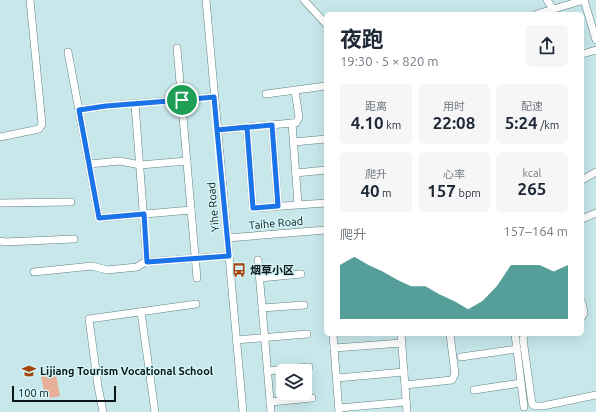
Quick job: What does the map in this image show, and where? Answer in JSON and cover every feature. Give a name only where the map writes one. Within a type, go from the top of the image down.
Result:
[{"type":"street","points":[[0,137],[39,130],[42,124],[30,0]]},
{"type":"street","name":"Yihe Road","points":[[206,0],[243,412]]},
{"type":"street","points":[[304,0],[324,22]]},
{"type":"street","points":[[547,0],[553,9]]},
{"type":"street","points":[[543,12],[584,0],[596,40]]},
{"type":"street","points":[[177,48],[197,278]]},
{"type":"street","points":[[584,53],[596,50]]},
{"type":"street","points":[[68,52],[99,218],[191,210]]},
{"type":"street","points":[[266,94],[324,86]]},
{"type":"street","points":[[217,130],[296,123],[299,117],[295,91]]},
{"type":"street","points":[[79,110],[214,97]]},
{"type":"street","points":[[135,104],[147,262]]},
{"type":"street","points":[[292,123],[298,204]]},
{"type":"street","points":[[272,125],[278,206]]},
{"type":"street","points":[[247,127],[253,208],[324,202]]},
{"type":"street","points":[[294,142],[324,139]]},
{"type":"street","points":[[89,164],[120,162],[140,165],[187,161]]},
{"type":"street","points":[[296,173],[324,170]]},
{"type":"street","points":[[584,179],[596,172]]},
{"type":"street","points":[[0,203],[71,202]]},
{"type":"street","points":[[584,218],[596,213]]},
{"type":"street","name":"Taihe Road","points":[[227,238],[324,230]]},
{"type":"street","points":[[0,241],[74,239]]},
{"type":"street","points":[[34,272],[92,266],[107,270],[137,267],[147,262],[229,256]]},
{"type":"street","points":[[258,260],[271,412]]},
{"type":"street","points":[[260,278],[301,274]]},
{"type":"street","points":[[103,412],[89,319],[196,304]]},
{"type":"street","points":[[262,308],[304,305]]},
{"type":"street","points":[[141,312],[155,412]]},
{"type":"street","points":[[236,340],[307,334]]},
{"type":"street","points":[[333,336],[339,410],[406,402]]},
{"type":"street","points":[[401,336],[407,412]]},
{"type":"street","points":[[405,385],[452,380],[455,374],[450,336]]},
{"type":"street","points":[[515,336],[524,407]]},
{"type":"street","points":[[524,336],[532,404],[535,406],[543,406],[596,395]]},
{"type":"street","points":[[334,348],[402,343]]},
{"type":"street","points":[[460,357],[517,349]]},
{"type":"street","points":[[268,371],[276,370]]},
{"type":"street","points":[[337,378],[404,372]]},
{"type":"street","points":[[474,390],[521,383]]},
{"type":"street","points":[[270,402],[291,400]]},
{"type":"shaded area","points":[[55,370],[60,396],[46,399],[40,373]]},
{"type":"place","name":"烟草小区","points":[[239,270]]},
{"type":"place","name":"Lijiang Tourism Vocational School","points":[[29,371]]},
{"type":"route","points":[[182,100],[106,106],[79,110],[99,218],[144,214],[147,262],[229,256],[217,130],[247,127],[272,125],[278,206],[253,208],[247,127],[217,130],[214,97],[182,100]]}]
